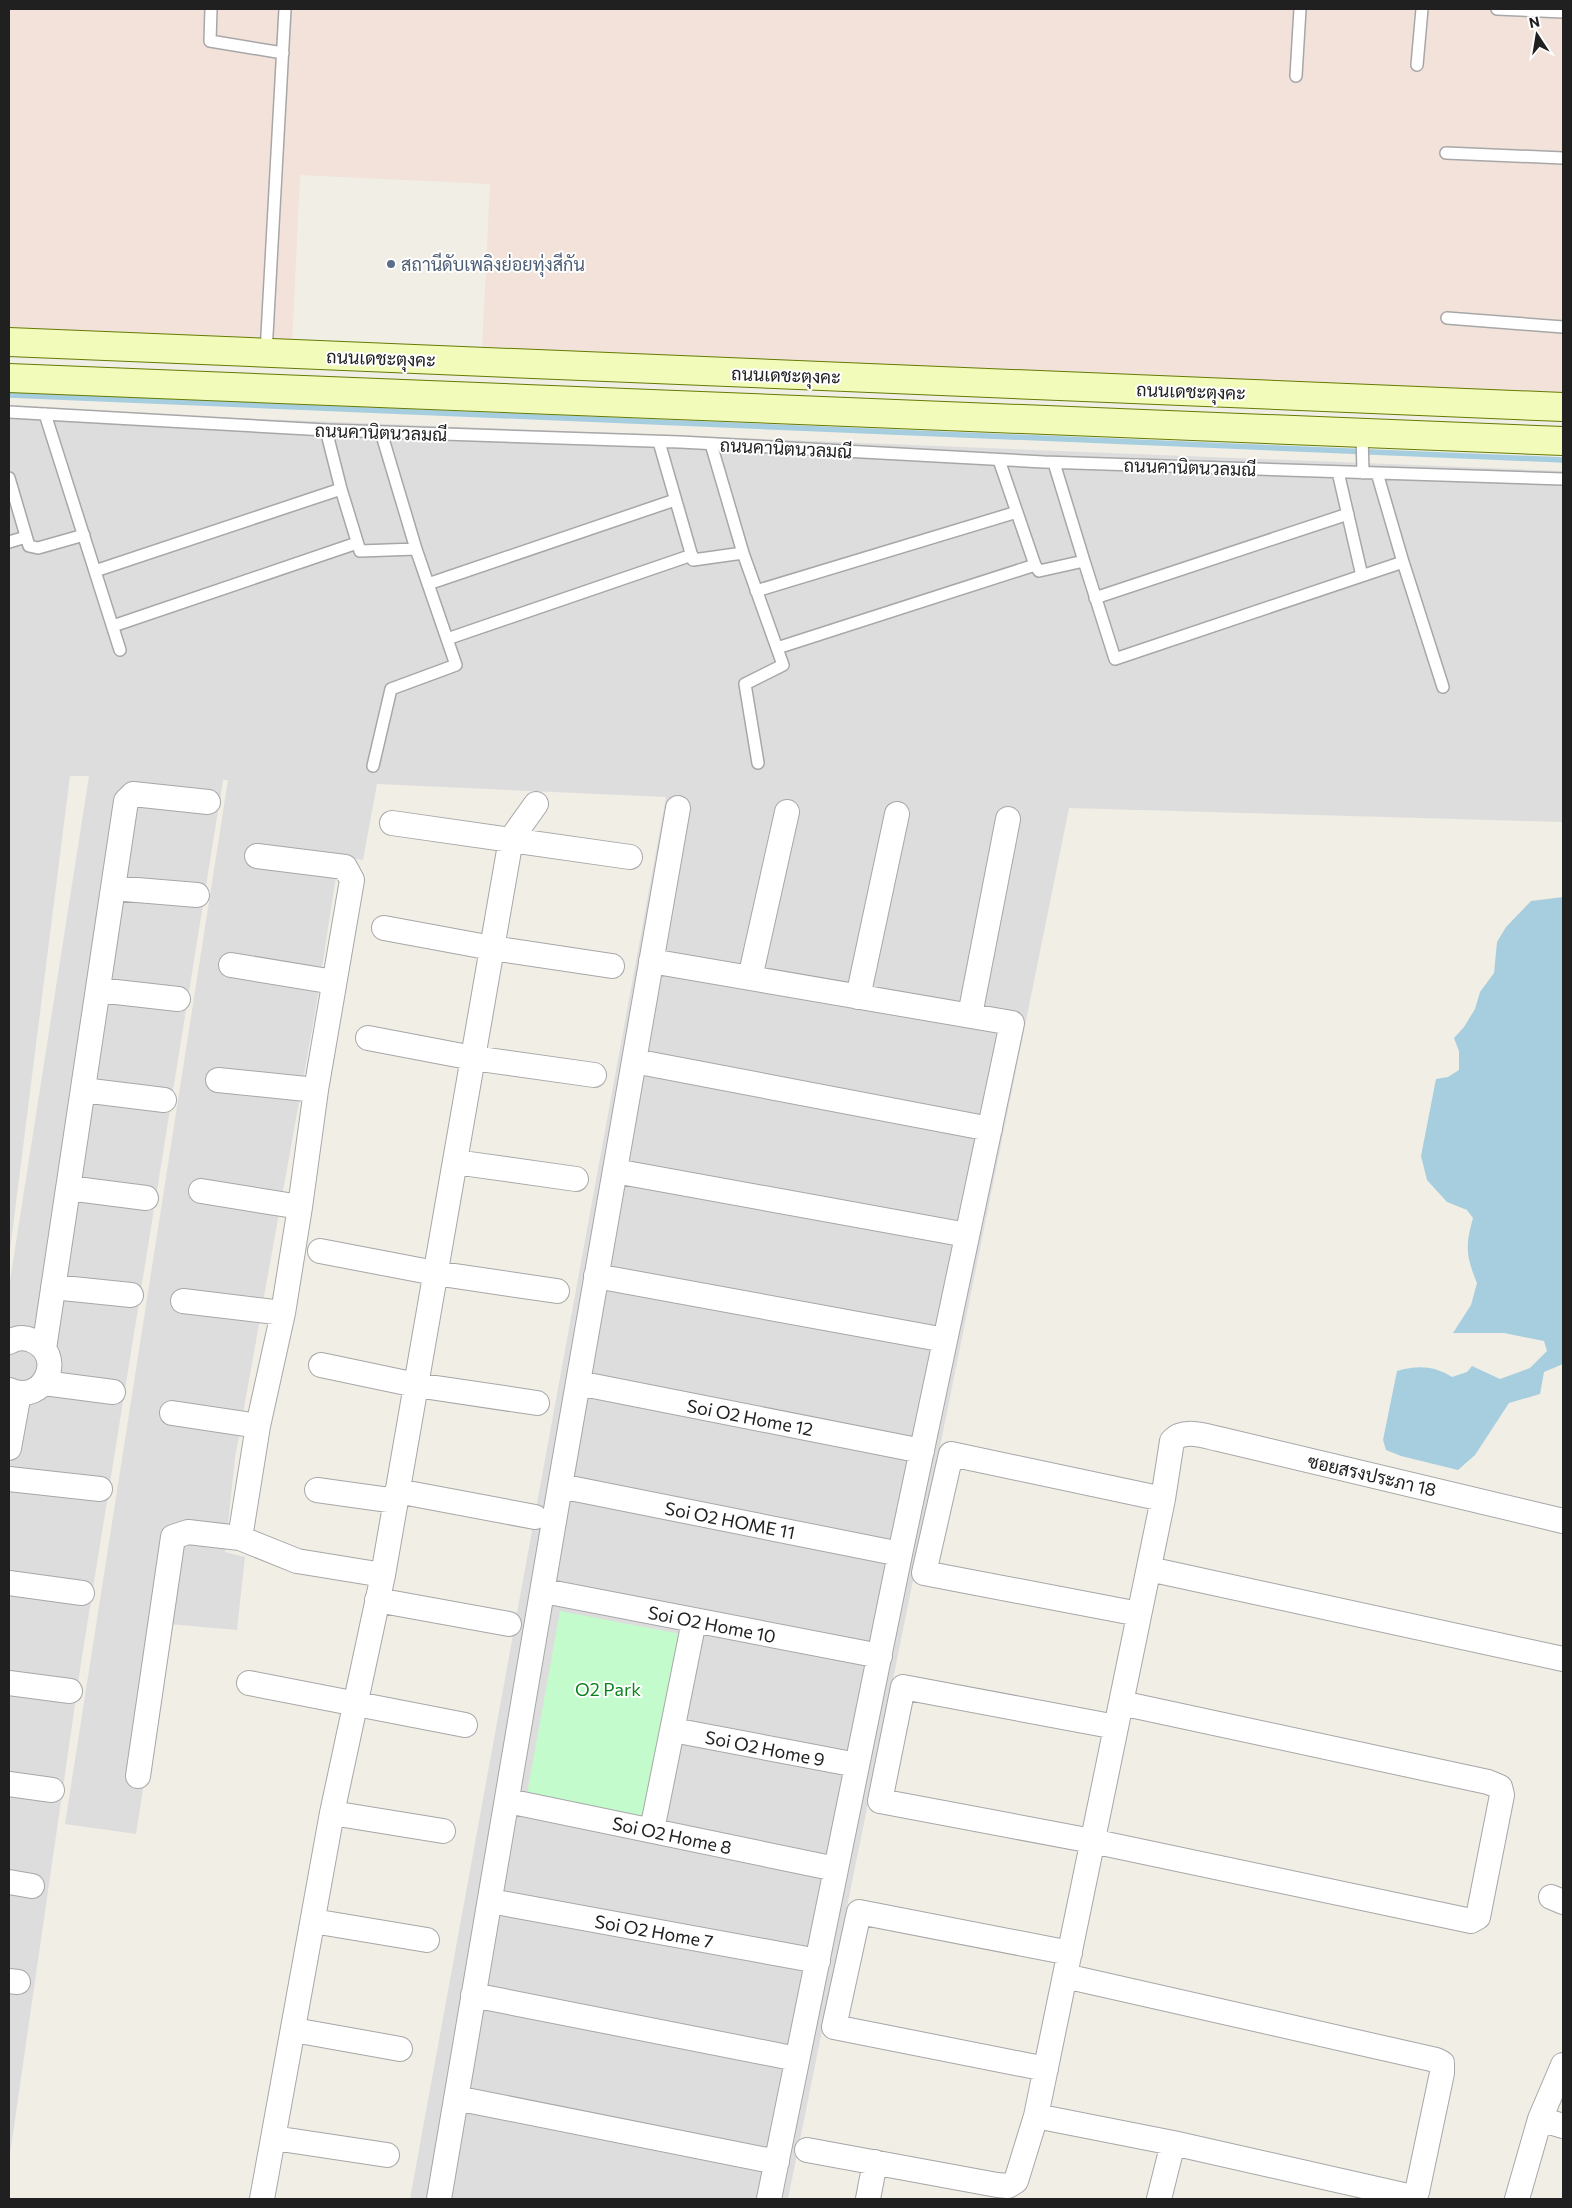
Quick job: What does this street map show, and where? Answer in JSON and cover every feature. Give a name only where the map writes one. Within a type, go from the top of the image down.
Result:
[{"type":"street","name":"ถนนเดชะตุงคะ","points":[[9,342],[1563,407]]},
{"type":"street","points":[[724,407],[726,372]]},
{"type":"street","name":"ถนนเดชะตุงคะ","points":[[9,378],[724,407],[1362,437],[1563,441]]},
{"type":"street","points":[[9,1448],[14,1392],[37,1389],[44,1383],[50,1366],[44,1349],[126,801],[133,794],[208,802]]},
{"type":"street","points":[[262,2199],[332,1813],[382,1575],[511,839],[536,804]]},
{"type":"street","points":[[439,2199],[544,1591],[596,1276],[678,808]]},
{"type":"street","points":[[750,978],[787,812]]},
{"type":"street","points":[[858,996],[897,814]]},
{"type":"street","points":[[970,1016],[1008,819]]},
{"type":"street","points":[[392,823],[630,857]]},
{"type":"street","points":[[240,1538],[258,1426],[283,1313],[316,1090],[352,880],[350,873],[345,867],[257,856]]},
{"type":"street","points":[[113,888],[197,895]]},
{"type":"street","points":[[384,928],[492,948],[612,966]]},
{"type":"street","points":[[651,961],[1012,1023],[900,1554],[769,2199]]},
{"type":"street","points":[[231,965],[334,982]]},
{"type":"street","points":[[98,990],[178,999]]},
{"type":"street","points":[[368,1038],[473,1058],[594,1075]]},
{"type":"street","points":[[634,1061],[990,1129]]},
{"type":"street","points":[[218,1080],[316,1090]]},
{"type":"street","points":[[83,1090],[164,1100]]},
{"type":"street","points":[[455,1162],[576,1180]]},
{"type":"street","points":[[615,1171],[968,1235]]},
{"type":"street","points":[[68,1188],[146,1198]]},
{"type":"street","points":[[201,1191],[300,1208]]},
{"type":"street","points":[[320,1251],[435,1273],[557,1291]]},
{"type":"street","points":[[596,1276],[945,1340]]},
{"type":"street","points":[[53,1287],[131,1295]]},
{"type":"street","points":[[183,1301],[283,1313]]},
{"type":"street","points":[[9,1342],[20,1338],[29,1339],[44,1349]]},
{"type":"street","points":[[321,1365],[416,1386],[537,1403]]},
{"type":"street","points":[[44,1383],[113,1392]]},
{"type":"street","name":"Soi O2 Home 12","points":[[578,1383],[922,1452]]},
{"type":"street","points":[[172,1413],[258,1426]]},
{"type":"street","name":"ซอยสรงประภา 18","points":[[1163,1499],[1172,1441],[1181,1434],[1219,1439],[1563,1521]]},
{"type":"street","points":[[807,2150],[997,2185],[1014,2184],[1021,2171],[1036,2116],[1070,1953],[1163,1499],[951,1454],[924,1573],[1139,1614]]},
{"type":"street","points":[[9,1479],[100,1489]]},
{"type":"street","name":"Soi O2 HOME 11","points":[[560,1486],[900,1554]]},
{"type":"street","points":[[317,1490],[396,1496],[535,1518]]},
{"type":"street","points":[[138,1776],[173,1537],[188,1532],[240,1538],[297,1561],[382,1575]]},
{"type":"street","points":[[1149,1569],[1563,1659]]},
{"type":"street","points":[[9,1583],[82,1594]]},
{"type":"street","name":"Soi O2 Home 10","points":[[544,1591],[880,1656]]},
{"type":"street","points":[[377,1600],[509,1624]]},
{"type":"street","points":[[652,1830],[694,1621]]},
{"type":"street","points":[[9,1683],[70,1691]]},
{"type":"street","points":[[249,1683],[355,1702],[465,1725]]},
{"type":"street","points":[[1116,1728],[903,1687],[880,1801],[1092,1841],[1471,1920],[1478,1917],[1502,1795],[1500,1787],[1493,1783],[1121,1703]]},
{"type":"street","name":"Soi O2 Home 9","points":[[673,1730],[857,1765]]},
{"type":"street","points":[[9,1784],[52,1790]]},
{"type":"street","name":"Soi O2 Home 8","points":[[508,1802],[836,1869]]},
{"type":"street","points":[[332,1813],[443,1831]]},
{"type":"street","points":[[9,1882],[32,1886]]},
{"type":"street","name":"Soi O2 Home 7","points":[[490,1901],[818,1962]]},
{"type":"street","points":[[1046,2069],[834,2027],[859,1912],[1070,1953]]},
{"type":"street","points":[[313,1921],[427,1940]]},
{"type":"street","points":[[1036,2116],[1412,2197],[1417,2192],[1442,2073],[1442,2063],[1428,2058],[1065,1976]]},
{"type":"street","points":[[473,1995],[797,2060]]},
{"type":"street","points":[[294,2030],[400,2049]]},
{"type":"street","points":[[1518,2199],[1540,2119],[1563,2065]]},
{"type":"street","points":[[456,2098],[777,2162]]},
{"type":"street","points":[[1540,2119],[1563,2126]]},
{"type":"street","points":[[274,2138],[387,2155]]},
{"type":"street","points":[[1159,2199],[1172,2144]]},
{"type":"street","points":[[868,2199],[875,2162]]},
{"type":"lane","points":[[211,9],[210,41],[283,53]]},
{"type":"lane","points":[[266,353],[286,9]]},
{"type":"lane","points":[[1296,76],[1300,9]]},
{"type":"lane","points":[[1417,65],[1422,9]]},
{"type":"lane","points":[[1497,9],[1560,11]]},
{"type":"lane","points":[[1446,152],[1563,158]]},
{"type":"lane","points":[[1447,318],[1563,327]]},
{"type":"lane","points":[[9,378],[9,384]]},
{"type":"lane","name":"ถนนคานิตนวลมณี","points":[[9,412],[326,430],[711,444],[1054,463],[1338,472],[1362,468],[1377,473],[1563,479]]},
{"type":"lane","points":[[45,414],[120,650]]},
{"type":"lane","points":[[326,430],[341,489],[360,551],[416,549]]},
{"type":"lane","points":[[373,766],[391,689],[456,665],[416,549],[381,432]]},
{"type":"lane","points":[[1362,437],[1362,468]]},
{"type":"lane","points":[[659,442],[693,560],[743,553]]},
{"type":"lane","points":[[711,444],[743,553],[783,665],[745,684],[758,763]]},
{"type":"lane","points":[[999,460],[1035,565],[1039,571],[1084,561]]},
{"type":"lane","points":[[1054,463],[1115,660],[1403,562]]},
{"type":"lane","points":[[1338,472],[1362,576]]},
{"type":"lane","points":[[1377,473],[1403,562],[1444,687]]},
{"type":"lane","points":[[9,482],[29,546],[38,548],[84,536]]},
{"type":"lane","points":[[95,571],[341,489]]},
{"type":"lane","points":[[428,584],[675,500]]},
{"type":"lane","points":[[756,591],[1017,512]]},
{"type":"lane","points":[[1095,598],[1348,514]]},
{"type":"lane","points":[[9,542],[26,537]]},
{"type":"lane","points":[[113,626],[357,543]]},
{"type":"lane","points":[[447,639],[692,555]]},
{"type":"lane","points":[[777,648],[1035,565]]},
{"type":"shaded area","points":[[9,9],[1563,9],[1563,397],[482,352],[490,184],[300,175],[292,345],[9,333]]},
{"type":"shaded area","points":[[9,409],[1563,471],[1563,822],[1069,808],[788,2199],[410,2199],[666,797],[377,784],[363,860],[339,857],[315,1013],[235,1458],[225,1552],[245,1557],[237,1630],[169,1624],[136,1834],[65,1824],[228,780],[223,780],[81,1663],[9,2161],[9,1287],[89,776],[70,776],[9,1258]]},
{"type":"green space","name":"O2 Park","points":[[560,1611],[681,1634],[646,1818],[527,1794]]},
{"type":"water","points":[[1563,897],[1563,1364],[1544,1372],[1540,1394],[1509,1403],[1475,1455],[1458,1470],[1401,1456],[1386,1450],[1383,1440],[1397,1371],[1419,1367],[1439,1371],[1452,1377],[1467,1372],[1472,1366],[1500,1379],[1530,1368],[1547,1351],[1544,1341],[1504,1333],[1453,1333],[1471,1305],[1477,1283],[1468,1251],[1473,1218],[1467,1210],[1447,1202],[1427,1180],[1421,1156],[1436,1079],[1448,1077],[1459,1070],[1459,1051],[1454,1038],[1464,1027],[1475,1009],[1480,992],[1494,973],[1497,942],[1506,927],[1531,901]]},
{"type":"waterway","points":[[9,395],[1563,460]]},
{"type":"place","name":"สถานีดับเพลิงย่อยทุ่งสีกัน","points":[[391,264]]}]
